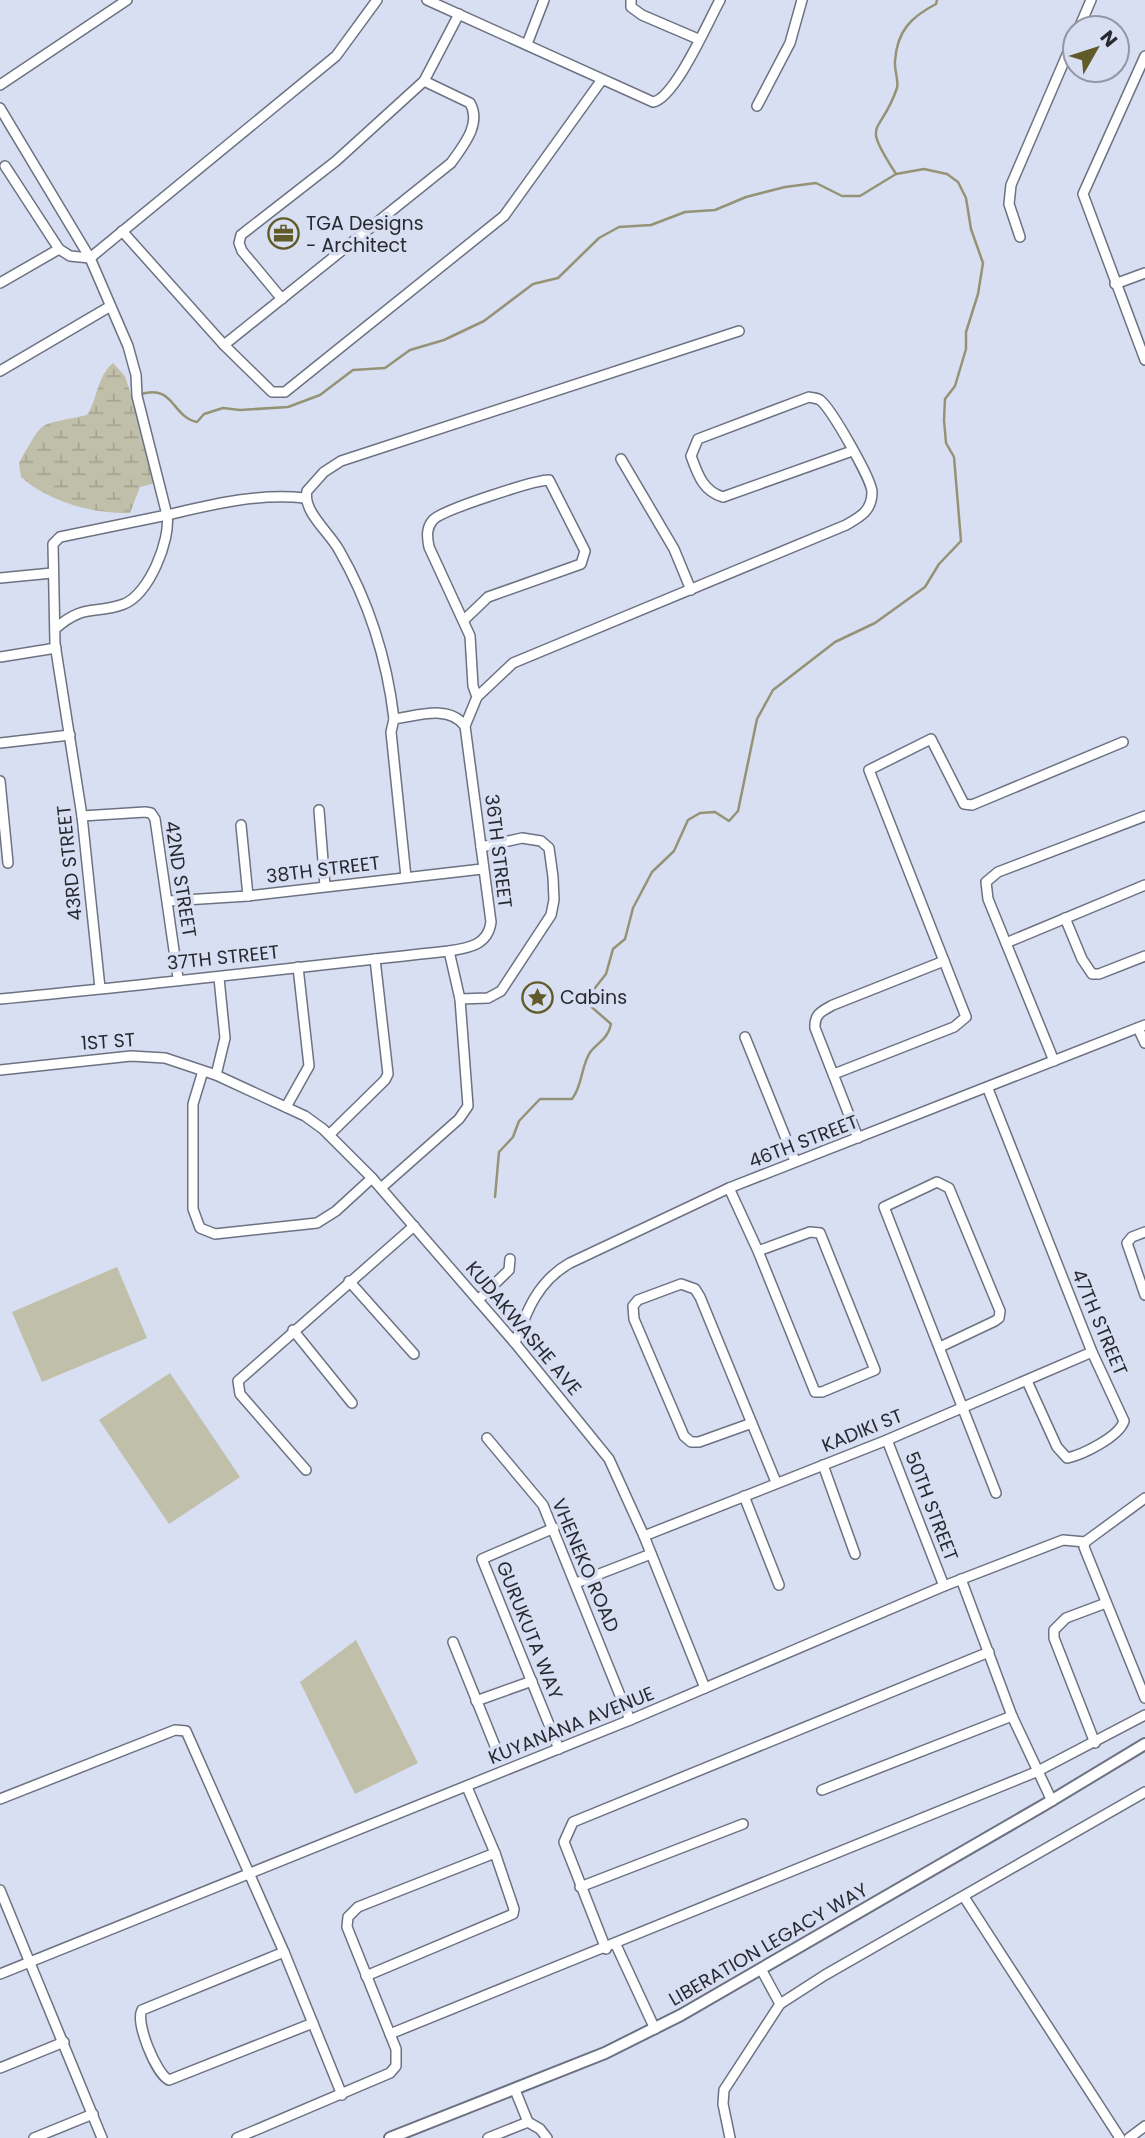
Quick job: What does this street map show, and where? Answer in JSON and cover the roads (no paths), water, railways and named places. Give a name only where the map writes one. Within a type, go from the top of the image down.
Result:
[{"type":"main road","name":"LIBERATION LEGACY WAY","points":[[390,2138],[515,2090],[655,2029],[1052,1801],[1145,1744]]},
{"type":"street","points":[[0,85],[127,0]]},
{"type":"street","points":[[5,166],[59,249],[69,256],[89,258],[336,56],[377,0]]},
{"type":"street","points":[[427,0],[653,102],[660,101],[673,86],[720,0]]},
{"type":"street","points":[[527,44],[544,0]]},
{"type":"street","points":[[631,0],[631,7],[642,15],[698,39]]},
{"type":"street","points":[[757,106],[790,43],[802,0]]},
{"type":"street","points":[[282,299],[242,251],[239,243],[241,235],[335,161],[424,81],[458,14]]},
{"type":"street","points":[[1145,56],[1083,194],[1145,360]]},
{"type":"street","points":[[1020,237],[1009,204],[1011,186],[1061,69]]},
{"type":"street","points":[[122,231],[224,345],[272,392],[285,392],[504,216],[601,80]]},
{"type":"street","points":[[224,345],[451,163],[466,141],[474,120],[470,103],[424,81]]},
{"type":"street","points":[[0,108],[89,258],[131,356],[136,375],[136,396],[167,515],[166,540],[158,561],[136,595],[124,604],[74,613],[55,629]]},
{"type":"street","points":[[0,283],[59,249]]},
{"type":"street","points":[[1115,284],[1145,273]]},
{"type":"street","points":[[0,371],[109,307]]},
{"type":"street","points":[[406,877],[391,732],[394,719],[389,678],[380,643],[342,554],[305,498],[307,491],[324,472],[341,461],[739,331]]},
{"type":"street","points":[[394,719],[441,713],[458,717],[465,726],[477,697],[513,663],[864,515],[870,505],[871,487],[852,451],[834,417],[820,400],[809,397],[698,439],[691,456],[704,486],[712,494],[723,497],[852,451]]},
{"type":"street","points":[[621,460],[674,549],[691,590]]},
{"type":"street","points":[[464,620],[488,597],[581,564],[585,551],[549,480],[454,508],[432,521],[427,534],[429,547],[470,636],[473,686],[477,697]]},
{"type":"street","name":"43RD STREET","points":[[100,988],[82,816],[56,648],[53,544],[60,537],[250,497],[274,495],[305,498]]},
{"type":"street","points":[[0,578],[52,573]]},
{"type":"street","points":[[0,657],[56,648]]},
{"type":"street","name":"36TH STREET","points":[[449,951],[477,945],[490,930],[465,726]]},
{"type":"street","points":[[0,743],[70,736]]},
{"type":"street","points":[[834,1074],[954,1027],[966,1017],[869,770],[931,739],[964,804],[972,805],[1123,742]]},
{"type":"street","points":[[0,781],[8,863]]},
{"type":"street","points":[[319,810],[325,886]]},
{"type":"street","name":"42ND STREET","points":[[82,816],[151,813],[155,819],[169,901],[178,978]]},
{"type":"street","points":[[1054,1061],[985,890],[991,876],[1145,816]]},
{"type":"street","points":[[241,825],[247,896]]},
{"type":"street","points":[[460,999],[488,998],[501,991],[551,915],[554,900],[549,848],[541,841],[522,838],[481,847]]},
{"type":"street","name":"38TH STREET","points":[[169,901],[247,896],[482,869]]},
{"type":"street","points":[[1006,943],[1145,885]]},
{"type":"street","points":[[1065,918],[1082,959],[1092,974],[1100,974],[1145,956]]},
{"type":"street","points":[[381,1188],[459,1119],[468,1106],[460,999],[449,951]]},
{"type":"street","name":"37TH STREET","points":[[0,999],[178,978],[219,978],[449,951]]},
{"type":"street","points":[[329,1135],[388,1074],[375,959]]},
{"type":"street","points":[[858,1138],[815,1028],[818,1014],[944,961]]},
{"type":"street","points":[[286,1107],[309,1066],[298,967]]},
{"type":"street","points":[[216,1075],[225,1038],[219,978]]},
{"type":"street","points":[[1142,1027],[1145,1043]]},
{"type":"street","name":"46TH STREET","points":[[515,1343],[528,1309],[554,1273],[729,1188],[1142,1027]]},
{"type":"street","points":[[746,1037],[795,1161]]},
{"type":"street","name":"1ST ST","points":[[0,1070],[131,1056],[165,1058],[216,1075]]},
{"type":"street","points":[[203,1071],[193,1104],[193,1209],[201,1228],[215,1234],[317,1223],[336,1211],[372,1178]]},
{"type":"street","name":"KUDAKWASHE AVE","points":[[216,1075],[286,1107],[316,1123],[329,1135],[372,1178],[478,1300],[609,1459],[644,1536],[705,1688]]},
{"type":"street","name":"47TH STREET","points":[[988,1089],[1092,1352],[1124,1421],[1114,1434],[1073,1457],[1066,1458],[1057,1447],[1027,1381]]},
{"type":"street","points":[[940,1347],[995,1321],[1000,1311],[949,1188],[943,1182],[891,1201],[884,1207],[996,1493]]},
{"type":"street","points":[[729,1188],[758,1251],[815,1392],[822,1392],[874,1370],[820,1233],[810,1232],[758,1251]]},
{"type":"street","points":[[306,1470],[237,1388],[238,1381],[414,1226]]},
{"type":"street","points":[[1145,1232],[1132,1237],[1126,1244],[1145,1294]]},
{"type":"street","points":[[478,1300],[509,1270],[510,1259]]},
{"type":"street","points":[[349,1281],[414,1354]]},
{"type":"street","points":[[752,1423],[699,1442],[691,1442],[684,1436],[634,1319],[633,1306],[638,1300],[681,1284],[695,1289],[752,1423],[776,1482]]},
{"type":"street","points":[[293,1330],[352,1402]]},
{"type":"street","name":"KADIKI ST","points":[[644,1536],[887,1440],[1092,1352]]},
{"type":"street","name":"VHENEKO ROAD","points":[[487,1438],[536,1494],[554,1528],[630,1720]]},
{"type":"street","name":"50TH STREET","points":[[887,1440],[944,1586]]},
{"type":"street","points":[[823,1465],[855,1554]]},
{"type":"street","points":[[744,1496],[779,1586]]},
{"type":"street","points":[[1145,1498],[1085,1542],[1084,1547],[1145,1698]]},
{"type":"street","name":"GURUKUTA WAY","points":[[554,1528],[482,1559],[559,1749]]},
{"type":"street","name":"KUYANANA AVENUE","points":[[0,1974],[467,1787],[961,1579],[1063,1540],[1085,1542]]},
{"type":"street","points":[[576,1583],[651,1554]]},
{"type":"street","points":[[961,1579],[1012,1716],[1036,1772],[1052,1801]]},
{"type":"street","points":[[1095,1743],[1054,1638],[1054,1630],[1066,1618],[1106,1603]]},
{"type":"street","points":[[453,1642],[495,1746]]},
{"type":"street","points":[[606,1949],[564,1842],[573,1822],[989,1652]]},
{"type":"street","points":[[477,1701],[532,1681]]},
{"type":"street","points":[[390,2034],[616,1945],[1036,1772],[1145,1715]]},
{"type":"street","points":[[822,1790],[1012,1716]]},
{"type":"street","points":[[0,1799],[175,1730],[186,1731],[251,1874],[342,2095]]},
{"type":"street","points":[[366,1976],[510,1917],[514,1909],[495,1853],[467,1787]]},
{"type":"street","points":[[730,2138],[724,2090],[780,2004],[825,1975],[1145,1792]]},
{"type":"street","points":[[580,1887],[743,1824]]},
{"type":"street","points":[[237,2138],[384,2077],[396,2066],[396,2049],[346,1927],[353,1910],[495,1853]]},
{"type":"street","points":[[0,1890],[102,2138]]},
{"type":"street","points":[[964,1897],[1120,2138]]},
{"type":"street","points":[[616,1945],[655,2029]]},
{"type":"street","points":[[284,1952],[142,2010],[139,2021],[160,2074],[169,2080],[313,2023]]},
{"type":"street","points":[[761,1969],[780,2004]]},
{"type":"street","points":[[0,2068],[64,2042]]},
{"type":"street","points":[[515,2090],[528,2122],[540,2129],[547,2138]]},
{"type":"street","points":[[34,2138],[93,2114]]},
{"type":"street","points":[[488,2138],[528,2122]]},
{"type":"street","points":[[1129,2138],[1145,2126]]},
{"type":"waterway","points":[[896,174],[879,144],[877,129],[897,88],[895,61],[902,33],[919,14],[936,4],[937,0]]},
{"type":"waterway","points":[[141,394],[160,393],[182,414],[197,422],[204,414],[223,408],[240,410],[288,407],[320,395],[353,370],[385,368],[410,350],[444,340],[484,321],[533,284],[558,278],[599,238],[619,227],[651,225],[685,212],[715,210],[746,197],[785,187],[816,183],[842,196],[860,196],[896,174],[924,169],[947,174],[958,182],[966,198],[971,229],[983,263],[978,294],[966,332],[966,349],[955,386],[945,399],[944,420],[946,443],[954,457],[961,541],[939,564],[925,587],[875,623],[835,642],[773,690],[757,719],[738,811],[729,821],[715,812],[700,813],[688,820],[674,851],[652,872],[633,908],[625,939],[613,949],[606,974],[587,998],[587,1003],[611,1024],[608,1033],[588,1056],[572,1099],[540,1099],[519,1121],[513,1137],[499,1152],[495,1197]]},
{"type":"place","name":"TGA Designs - Architect","points":[[283,234]]},
{"type":"place","name":"Cabins","points":[[537,997]]}]
